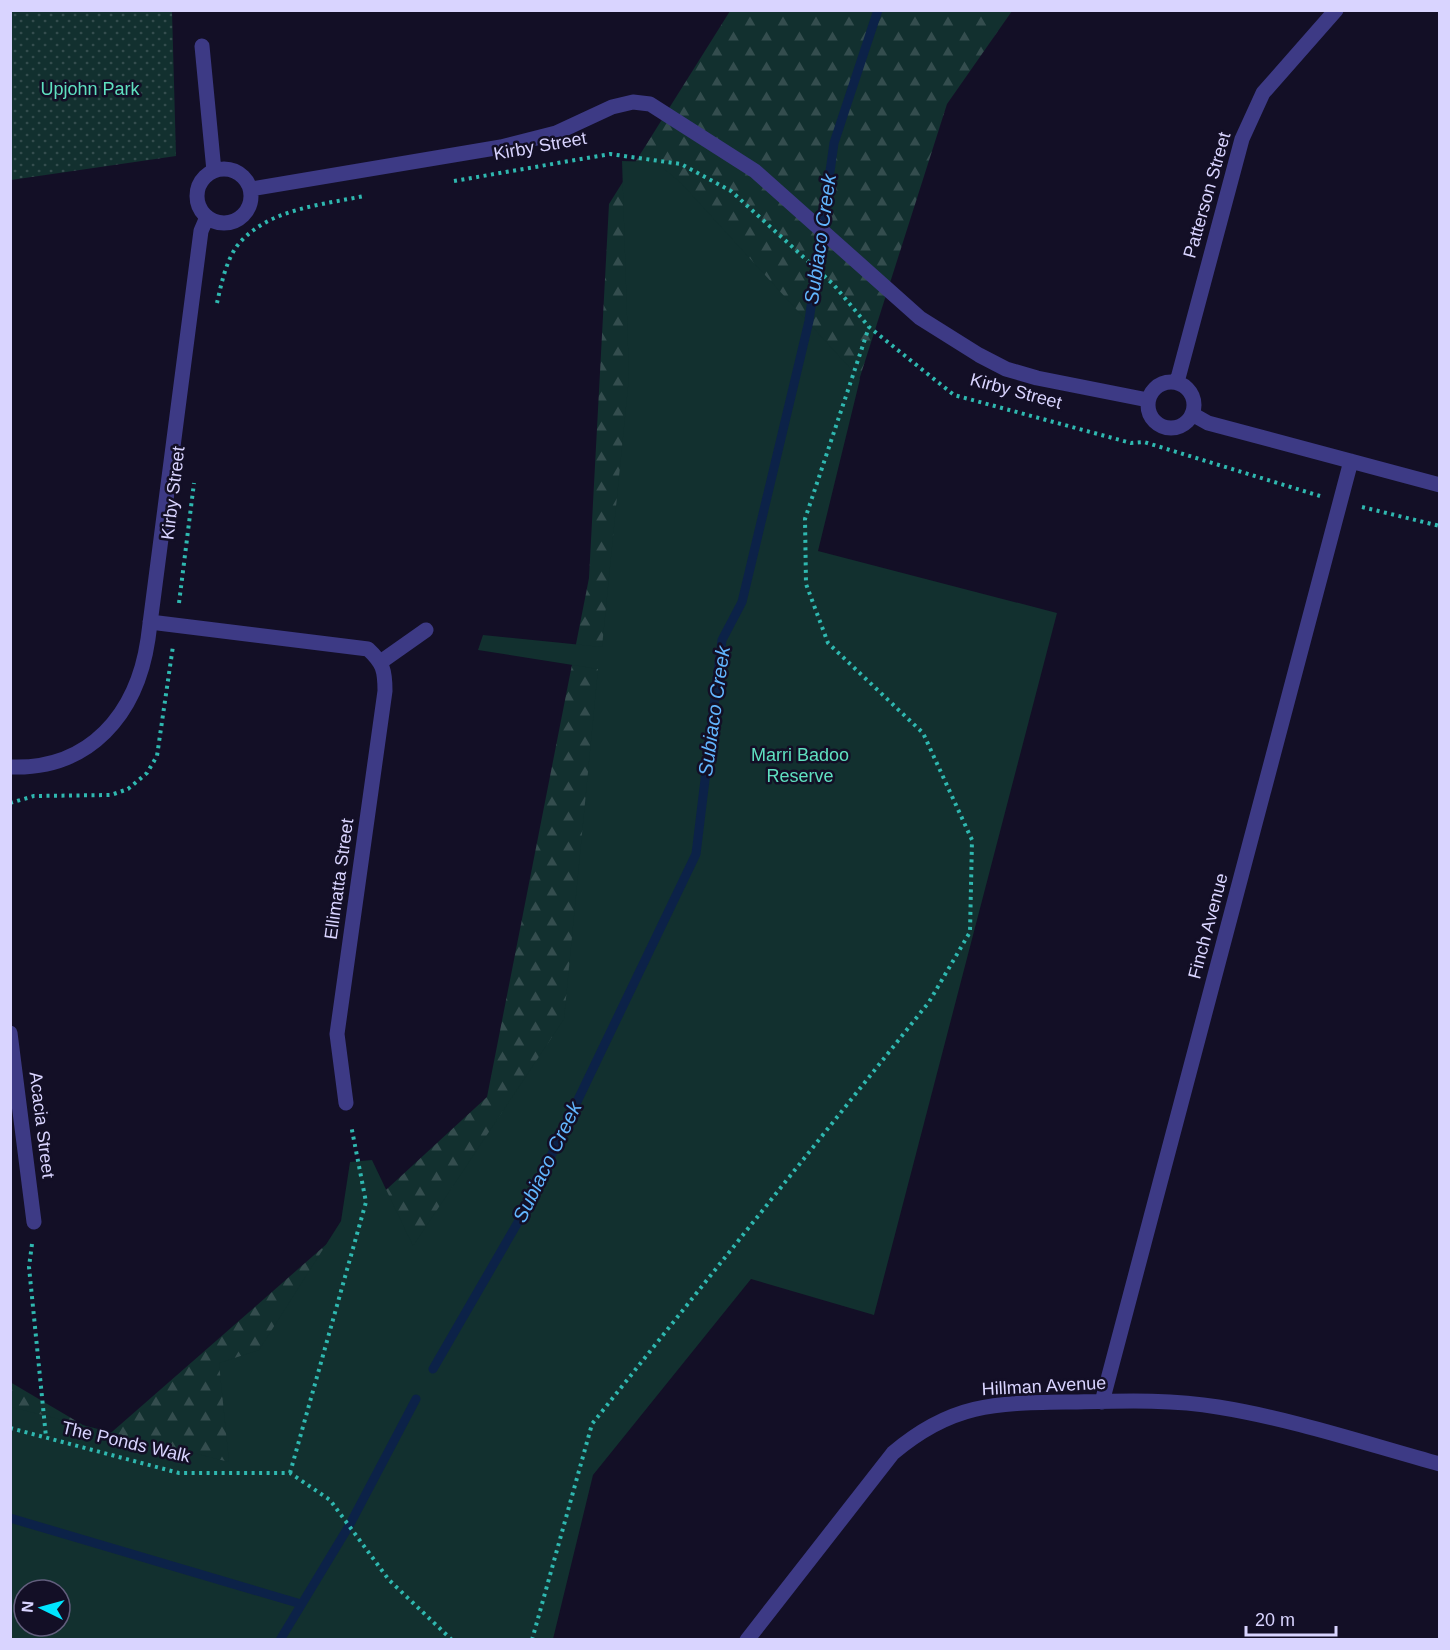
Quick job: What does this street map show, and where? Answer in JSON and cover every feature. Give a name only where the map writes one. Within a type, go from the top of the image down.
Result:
[{"type":"street","name":"Patterson Street","points":[[1177,382],[1242,139],[1263,93],[1336,10]]},
{"type":"street","points":[[202,46],[214,171]]},
{"type":"street","name":"Kirby Street","points":[[251,189],[501,147],[556,133],[612,107],[633,102],[650,104],[755,171],[881,286],[920,318],[979,356],[1006,369],[1037,378],[1148,400]]},
{"type":"street","points":[[223,168],[240,174],[251,189],[250,206],[240,219],[223,224],[207,218],[200,210],[197,192],[205,176],[214,171],[223,168]]},
{"type":"street","name":"Kirby Street","points":[[10,767],[26,768],[60,761],[91,745],[113,725],[128,704],[138,681],[145,658],[201,231],[207,218]]},
{"type":"street","points":[[1177,382],[1190,391],[1193,398],[1192,414],[1181,425],[1167,428],[1154,421],[1147,408],[1148,400],[1155,387],[1162,383],[1177,382]]},
{"type":"street","points":[[1192,414],[1208,423],[1440,484]]},
{"type":"street","name":"Finch Avenue","points":[[1102,1402],[1351,461]]},
{"type":"street","points":[[150,622],[368,650],[382,661],[426,630]]},
{"type":"street","name":"Ellimatta Street","points":[[346,1103],[337,1034],[385,691],[385,670],[382,661]]},
{"type":"street","name":"Acacia Street","points":[[10,1033],[34,1222]]},
{"type":"street","name":"Hillman Avenue","points":[[747,1640],[873,1476],[916,1434],[942,1419],[980,1407],[1010,1403],[1102,1402],[1217,1407],[1440,1464]]},
{"type":"path","name":"Kirby Street","points":[[452,181],[610,154],[681,164],[731,191],[833,284],[869,327],[954,394],[1131,443],[1144,442],[1340,501],[1440,526]]},
{"type":"path","points":[[215,312],[222,280],[237,247],[258,226],[293,211],[374,194]]},
{"type":"path","points":[[532,1640],[592,1424],[929,1002],[970,932],[972,840],[923,734],[828,643],[806,584],[805,519],[869,327]]},
{"type":"path","name":"Kirby Street","points":[[10,803],[34,796],[111,795],[128,789],[147,774],[157,756],[195,473]]},
{"type":"path","points":[[346,1103],[366,1202],[290,1473],[330,1500],[389,1580],[452,1640]]},
{"type":"path","points":[[34,1222],[29,1267],[46,1437]]},
{"type":"path","name":"The Ponds Walk","points":[[10,1428],[179,1473],[290,1473]]},
{"type":"green space","name":"Upjohn Park","points":[[10,11],[172,11],[176,156],[11,180]]},
{"type":"green space","points":[[730,11],[1012,11],[947,104],[793,587],[628,1221],[380,1639],[11,1639],[10,1382],[105,1438],[337,1235],[487,1097],[589,578],[609,204]]},
{"type":"green space","name":"Marri Badoo Reserve","points":[[622,161],[656,162],[681,183],[860,379],[818,551],[1057,613],[874,1315],[751,1279],[593,1475],[553,1639],[11,1639],[11,1407],[229,1462],[219,1363],[259,1350],[341,1221],[350,1162],[372,1160],[413,1246],[564,1019],[598,669],[478,650],[483,635],[602,647],[629,377]]},
{"type":"waterway","name":"Subiaco Creek","points":[[433,1369],[525,1210],[696,854],[722,640],[742,602],[809,321],[834,143],[878,10]]},
{"type":"waterway","name":"Subiaco Creek","points":[[280,1640],[349,1526],[416,1399]]},
{"type":"waterway","points":[[10,1518],[301,1604]]}]
